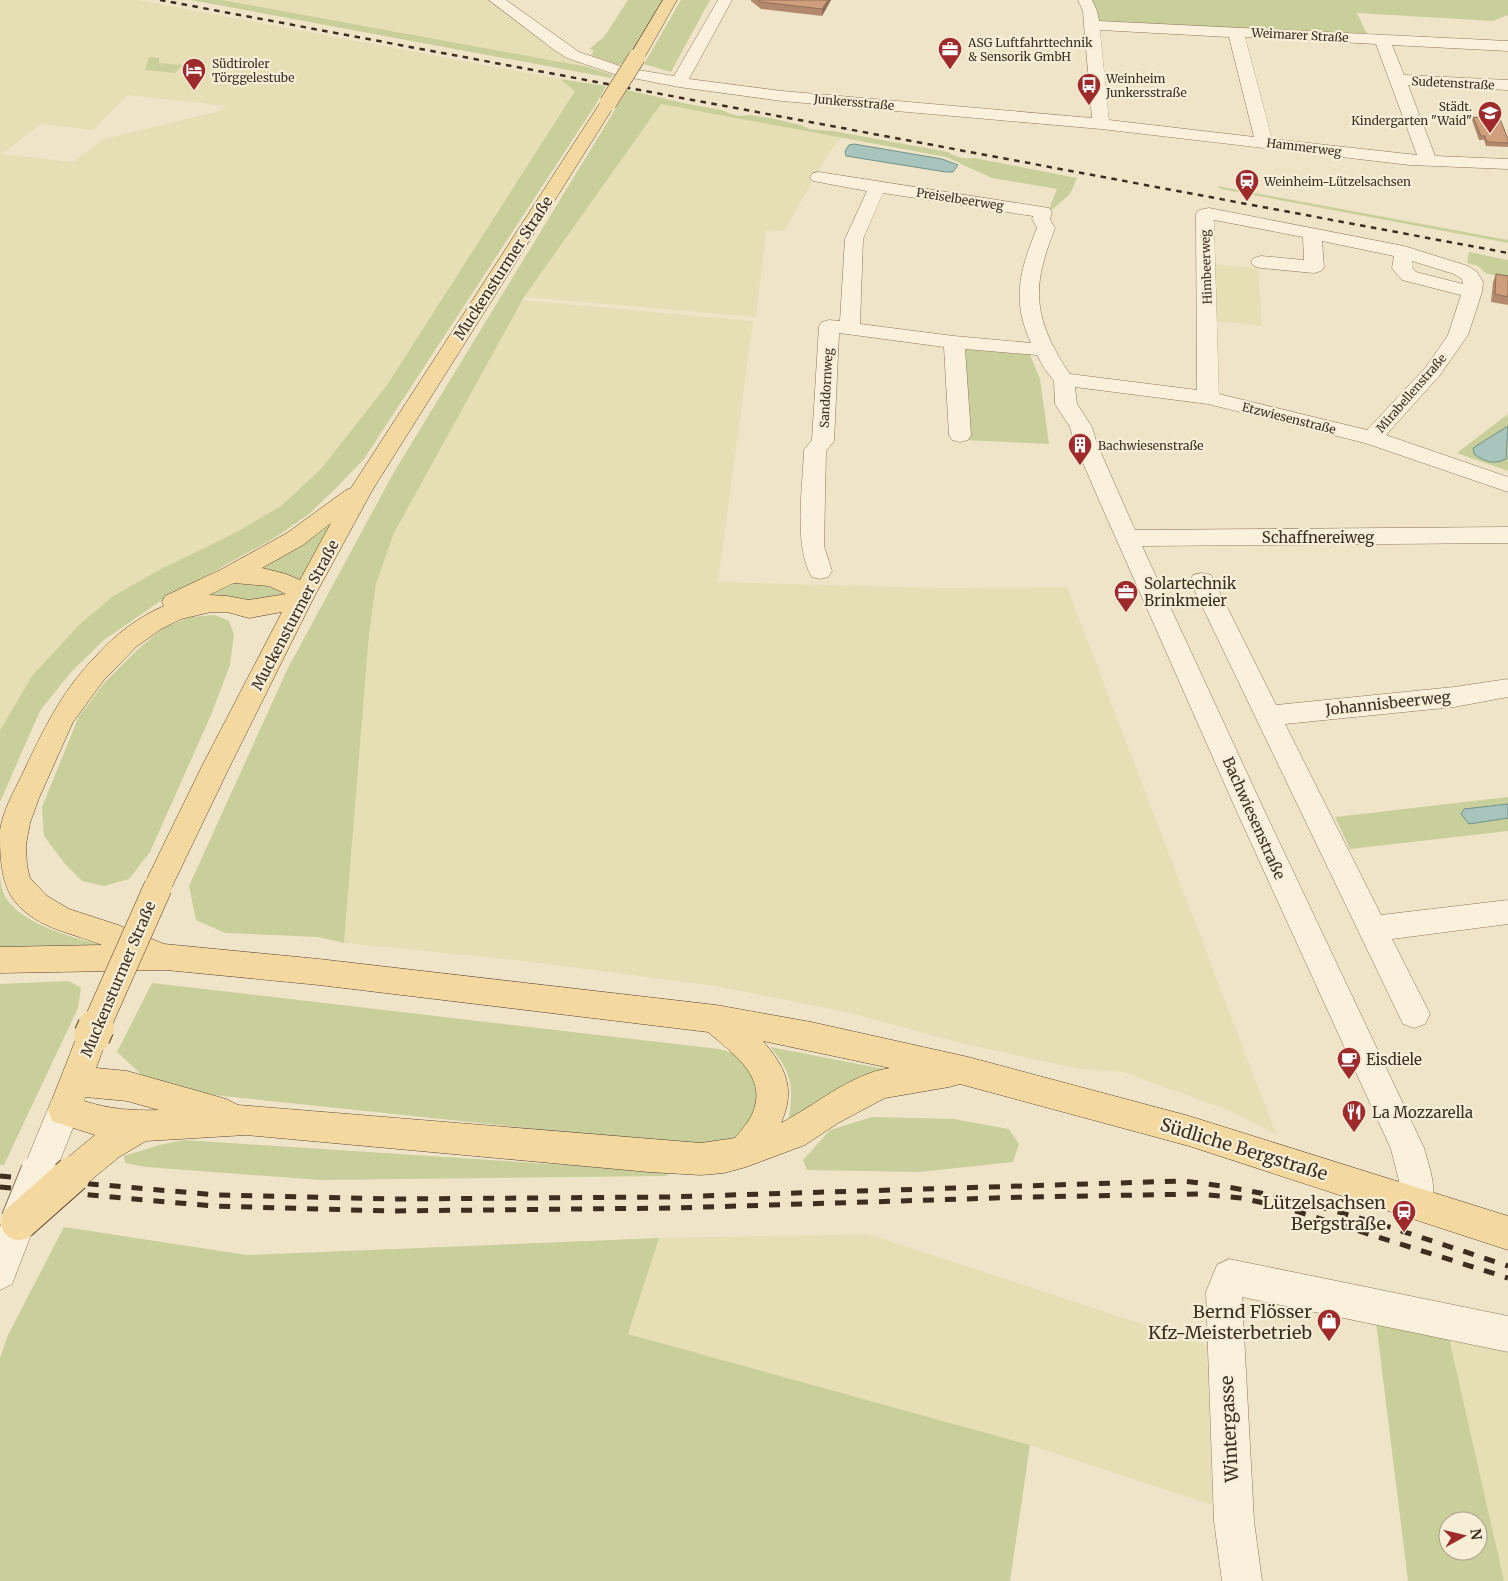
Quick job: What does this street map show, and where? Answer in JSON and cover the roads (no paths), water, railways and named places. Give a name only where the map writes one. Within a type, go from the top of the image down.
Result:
[{"type":"main road","name":"Muckensturmer Straße","points":[[69,1096],[92,1036],[158,887],[216,766],[303,596],[362,489],[608,104],[670,0]]},
{"type":"main road","points":[[0,826],[46,724],[66,695],[106,648],[151,613],[231,574],[295,538],[362,489]]},
{"type":"main road","points":[[231,574],[266,575],[284,581],[303,596]]},
{"type":"main road","points":[[166,957],[106,934],[65,922],[37,905],[20,886],[13,866],[11,850],[14,831],[23,804],[58,726],[75,698],[130,637],[148,624],[184,608],[226,604],[248,609],[303,596]]},
{"type":"main road","points":[[248,609],[268,629],[278,645]]},
{"type":"main road","points":[[0,960],[166,957]]},
{"type":"main road","name":"Südliche Bergstraße","points":[[166,957],[319,972],[716,1019],[812,1036],[968,1071],[1189,1131],[1508,1233]]},
{"type":"main road","points":[[716,1019],[755,1052],[771,1074],[775,1091],[773,1106],[768,1119],[746,1151]]},
{"type":"main road","points":[[69,1096],[101,1122],[141,1126],[246,1120],[701,1159],[724,1157],[793,1134],[826,1112],[881,1084],[968,1071]]},
{"type":"main road","points":[[69,1096],[127,1086],[246,1120]]},
{"type":"main road","points":[[19,1222],[108,1146],[141,1126]]},
{"type":"street","name":"Junkersstraße","points":[[496,0],[558,46],[573,55],[609,68],[679,82],[782,96],[1101,124]]},
{"type":"street","points":[[679,82],[725,0]]},
{"type":"street","points":[[1086,0],[1092,25],[1101,124]]},
{"type":"street","name":"Weimarer Straße","points":[[1092,25],[1508,46]]},
{"type":"street","points":[[1236,32],[1264,142]]},
{"type":"street","points":[[1382,40],[1428,161]]},
{"type":"street","name":"Sudetenstraße","points":[[1397,80],[1508,85]]},
{"type":"street","name":"Hammerweg","points":[[1101,124],[1428,161],[1508,164]]},
{"type":"street","name":"Preiselbeerweg","points":[[819,177],[1043,212]]},
{"type":"street","points":[[850,329],[854,239],[877,187]]},
{"type":"street","name":"Bachwiesenstraße","points":[[1043,212],[1041,219],[1046,228],[1036,253],[1031,273],[1029,308],[1034,327],[1054,368],[1064,380],[1066,404],[1081,427],[1086,444],[1251,812],[1407,1148],[1416,1181],[1417,1203]]},
{"type":"street","name":"Himbeerweg","points":[[1208,398],[1205,214],[1209,213],[1404,252]]},
{"type":"street","points":[[1261,262],[1314,266],[1312,233]]},
{"type":"street","name":"Mirabellenstraße","points":[[1372,438],[1441,360],[1458,335],[1472,292],[1473,282],[1466,272],[1404,252]]},
{"type":"street","name":"Sanddornweg","points":[[820,571],[812,546],[815,450],[824,441],[829,326],[954,342],[1046,350]]},
{"type":"street","points":[[954,342],[960,436]]},
{"type":"street","name":"Etzwiesenstraße","points":[[1064,380],[1208,398],[1372,438],[1508,485]]},
{"type":"street","name":"Schaffnereiweg","points":[[1128,538],[1508,535]]},
{"type":"street","points":[[1202,581],[1414,1014]]},
{"type":"street","name":"Johannisbeerweg","points":[[1268,716],[1454,697],[1508,688]]},
{"type":"street","points":[[1372,929],[1508,912]]},
{"type":"street","name":"Muckensturmer Straße","points":[[0,1272],[69,1096]]},
{"type":"street","name":"Wintergasse","points":[[1242,1581],[1234,1521],[1225,1336],[1224,1292],[1229,1278],[1508,1334]]},
{"type":"water","points":[[854,144],[942,159],[958,165],[953,172],[946,172],[846,156],[845,151],[849,145]]},
{"type":"water","points":[[1508,426],[1506,459],[1490,462],[1474,454],[1473,448]]},
{"type":"water","points":[[1508,804],[1508,818],[1469,824],[1461,814],[1464,809]]},
{"type":"railway","points":[[160,0],[1508,253]]},
{"type":"railway","points":[[0,1176],[217,1195],[390,1199],[667,1197],[1182,1181],[1266,1194],[1347,1214],[1508,1266]]},
{"type":"railway","points":[[0,1187],[213,1206],[389,1211],[674,1208],[1028,1197],[1199,1194],[1241,1198],[1283,1207],[1508,1278]]},
{"type":"place","name":"ASG Luftfahrttechnik & Sensorik GmbH","points":[[950,70]]},
{"type":"place","name":"Südtiroler Törggelestube","points":[[194,91]]},
{"type":"place","name":"Weinheim Junkersstraße","points":[[1089,106]]},
{"type":"place","name":"Städt. Kindergarten \"Waid\"","points":[[1490,134]]},
{"type":"place","name":"Weinheim-Lützelsachsen","points":[[1247,202]]},
{"type":"place","name":"Bachwiesenstraße","points":[[1080,466]]},
{"type":"place","name":"Solartechnik Brinkmeier","points":[[1126,613]]},
{"type":"place","name":"Eisdiele","points":[[1349,1080]]},
{"type":"place","name":"La Mozzarella","points":[[1354,1133]]},
{"type":"place","name":"Lützelsachsen Bergstraße","points":[[1404,1233]]},
{"type":"place","name":"Bernd Flösser Kfz-Meisterbetrieb","points":[[1329,1342]]}]
